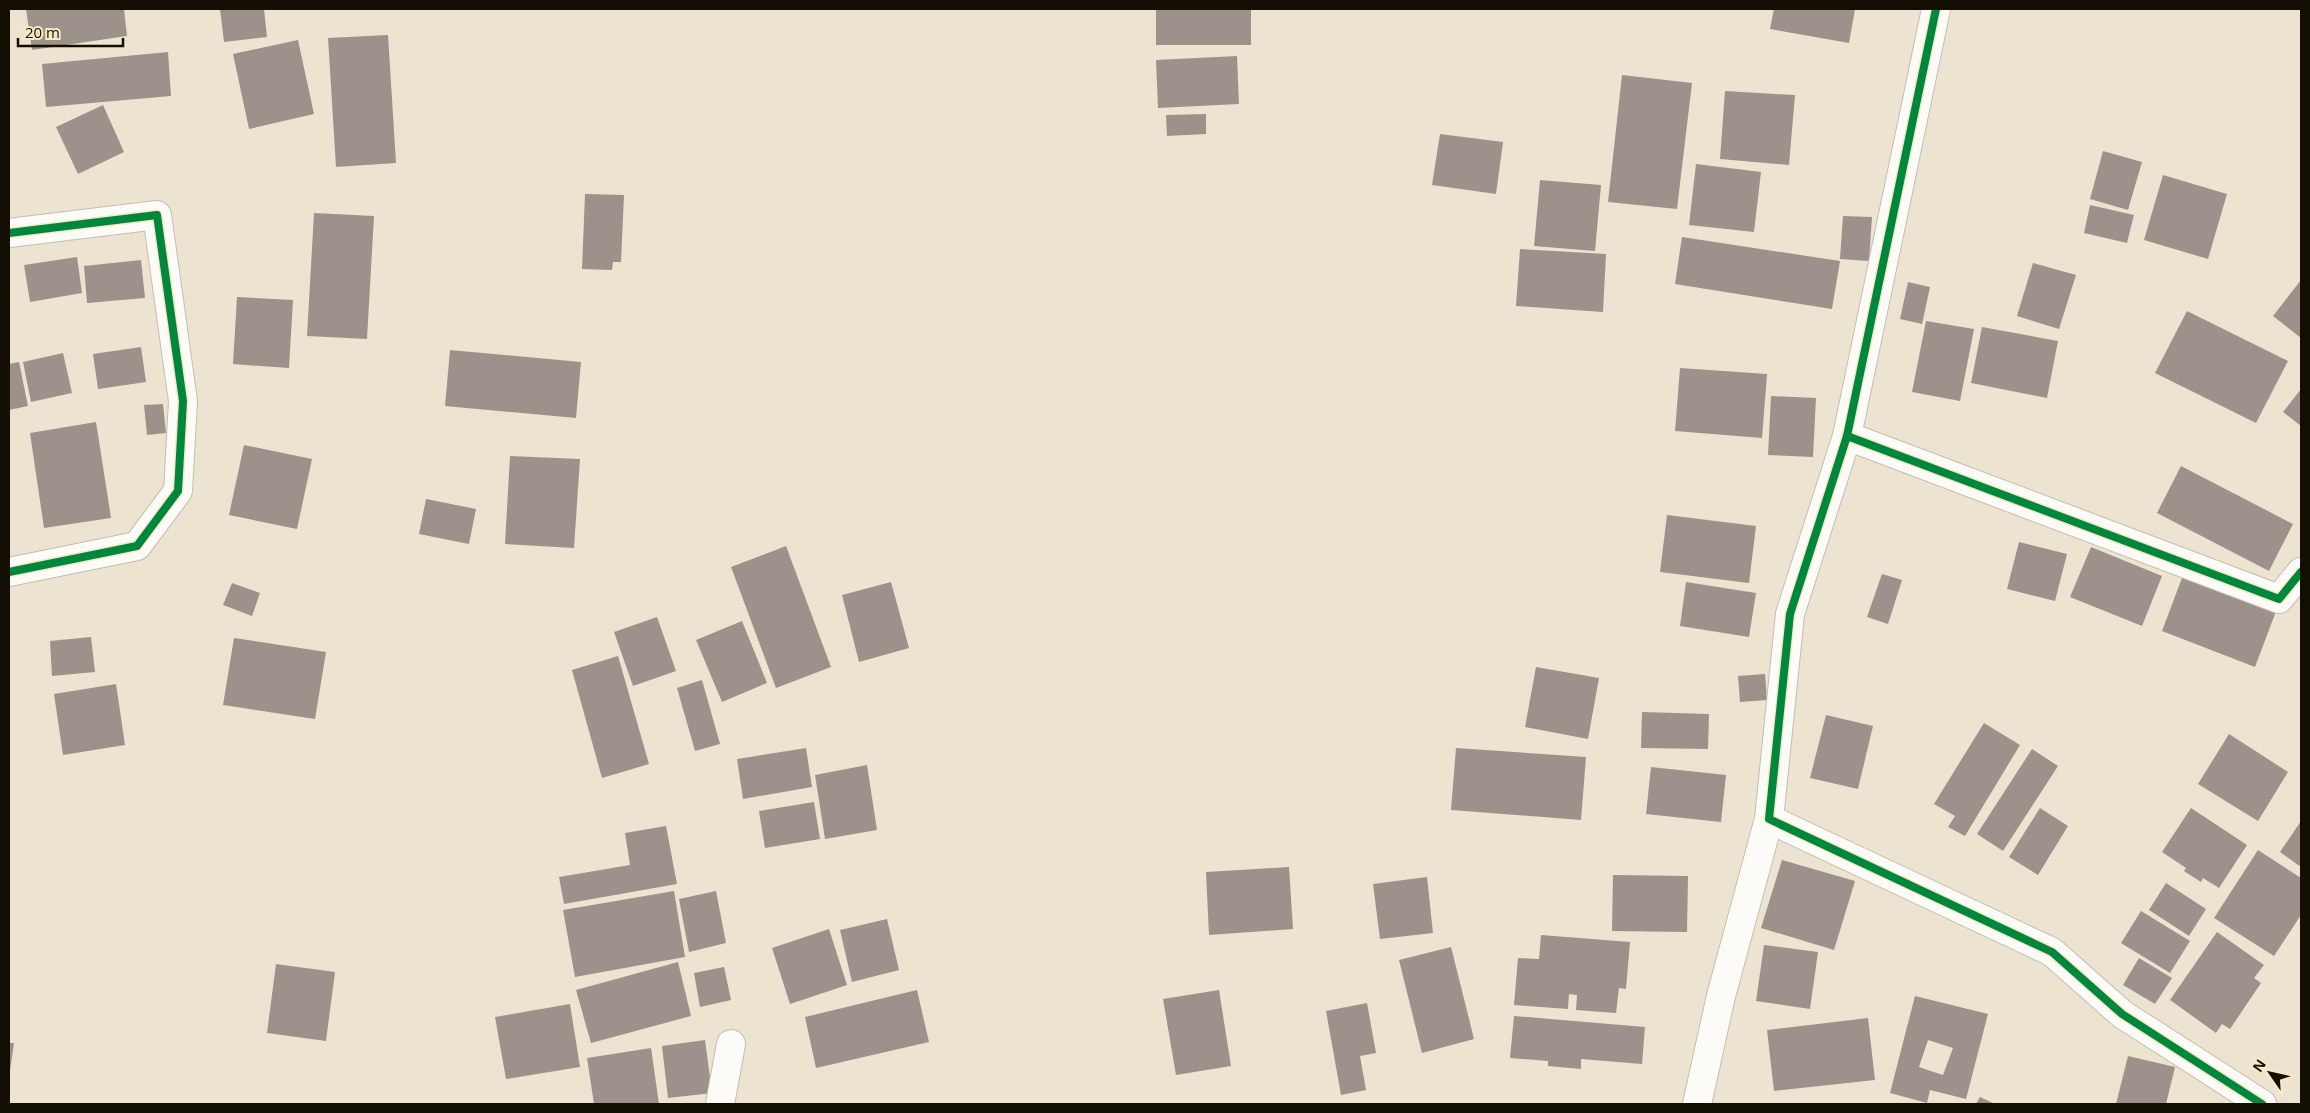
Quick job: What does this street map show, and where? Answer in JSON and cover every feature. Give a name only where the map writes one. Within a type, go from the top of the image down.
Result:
[{"type":"street","points":[[1697,1104],[1720,996],[1769,819],[1790,614],[1847,436],[1936,9]]},
{"type":"street","points":[[9,234],[157,215],[183,401],[178,492],[138,546],[9,572]]},
{"type":"street","points":[[1847,436],[2279,599],[2301,572]]},
{"type":"street","points":[[1769,819],[2052,952],[2122,1014],[2262,1104]]},
{"type":"street","points":[[720,1104],[731,1044]]},
{"type":"building","points":[[26,9],[124,9],[127,36],[32,50]]},
{"type":"building","points":[[220,9],[264,9],[267,37],[224,42]]},
{"type":"building","points":[[1156,9],[1251,9],[1251,45],[1156,45]]},
{"type":"building","points":[[1774,9],[1855,9],[1849,43],[1770,29]]},
{"type":"building","points":[[388,35],[396,163],[336,167],[328,38]]},
{"type":"building","points":[[298,40],[314,114],[249,129],[233,54]]},
{"type":"building","points":[[168,52],[171,96],[46,107],[42,64]]},
{"type":"building","points":[[1237,56],[1239,104],[1158,108],[1156,60]]},
{"type":"building","points":[[1622,75],[1692,83],[1677,209],[1608,202]]},
{"type":"building","points":[[1725,91],[1795,95],[1789,165],[1720,159]]},
{"type":"building","points":[[103,105],[124,152],[78,174],[56,127]]},
{"type":"building","points":[[1206,114],[1206,134],[1167,136],[1166,115]]},
{"type":"building","points":[[1440,134],[1503,142],[1496,194],[1432,185]]},
{"type":"building","points":[[2103,151],[2142,162],[2128,210],[2090,199]]},
{"type":"building","points":[[1696,164],[1761,172],[1754,232],[1689,225]]},
{"type":"building","points":[[2163,175],[2227,194],[2208,259],[2144,240]]},
{"type":"building","points":[[1540,180],[1601,185],[1595,251],[1534,246]]},
{"type":"building","points":[[585,194],[624,195],[621,262],[613,262],[612,270],[582,269]]},
{"type":"building","points":[[2090,205],[2134,215],[2127,243],[2084,233]]},
{"type":"building","points":[[314,213],[374,216],[367,339],[307,336]]},
{"type":"building","points":[[1843,216],[1872,217],[1869,261],[1840,259]]},
{"type":"building","points":[[1682,237],[1840,261],[1832,309],[1675,284]]},
{"type":"building","points":[[1520,249],[1606,254],[1603,312],[1516,306]]},
{"type":"building","points":[[77,257],[82,293],[30,302],[24,265]]},
{"type":"building","points":[[141,260],[145,298],[87,303],[84,266]]},
{"type":"building","points":[[2033,263],[2076,275],[2059,329],[2017,316]]},
{"type":"building","points":[[2301,280],[2301,338],[2273,316]]},
{"type":"building","points":[[1908,282],[1930,287],[1922,324],[1900,319]]},
{"type":"building","points":[[237,297],[293,300],[289,368],[233,364]]},
{"type":"building","points":[[2187,311],[2288,361],[2256,423],[2155,373]]},
{"type":"building","points":[[1926,321],[1974,329],[1960,401],[1912,392]]},
{"type":"building","points":[[1982,327],[2058,341],[2047,398],[1971,383]]},
{"type":"building","points":[[141,347],[146,382],[98,389],[93,354]]},
{"type":"building","points":[[450,350],[581,362],[576,418],[445,406]]},
{"type":"building","points":[[63,353],[72,393],[31,402],[23,362]]},
{"type":"building","points":[[19,362],[28,406],[9,410],[9,364]]},
{"type":"building","points":[[1680,368],[1767,374],[1762,438],[1675,431]]},
{"type":"building","points":[[2301,389],[2301,426],[2283,412]]},
{"type":"building","points":[[1771,396],[1816,398],[1813,457],[1768,455]]},
{"type":"building","points":[[163,404],[166,433],[147,435],[144,405]]},
{"type":"building","points":[[96,422],[111,518],[44,528],[30,433]]},
{"type":"building","points":[[244,445],[312,459],[297,529],[229,515]]},
{"type":"building","points":[[510,456],[580,459],[574,548],[505,544]]},
{"type":"building","points":[[2181,466],[2293,524],[2269,571],[2157,513]]},
{"type":"building","points":[[426,499],[476,509],[469,544],[419,534]]},
{"type":"building","points":[[1667,515],[1756,526],[1749,583],[1660,572]]},
{"type":"building","points":[[2019,542],[2067,554],[2055,601],[2007,589]]},
{"type":"building","points":[[786,546],[831,667],[776,688],[731,567]]},
{"type":"building","points":[[2091,547],[2162,576],[2142,626],[2070,597]]},
{"type":"building","points":[[2185,570],[2278,606],[2255,667],[2162,631]]},
{"type":"building","points":[[1882,574],[1902,580],[1888,624],[1867,617]]},
{"type":"building","points":[[891,582],[909,648],[859,662],[842,595]]},
{"type":"building","points":[[1686,582],[1756,593],[1749,637],[1680,626]]},
{"type":"building","points":[[232,583],[260,593],[252,616],[223,605]]},
{"type":"building","points":[[657,617],[676,671],[633,686],[614,632]]},
{"type":"building","points":[[742,621],[767,683],[722,702],[696,640]]},
{"type":"building","points":[[91,637],[95,672],[52,676],[50,641]]},
{"type":"building","points":[[234,638],[326,652],[315,719],[223,705]]},
{"type":"building","points":[[618,656],[649,764],[602,778],[572,670]]},
{"type":"building","points":[[1536,667],[1599,678],[1588,739],[1525,727]]},
{"type":"building","points":[[1765,674],[1767,700],[1740,702],[1738,676]]},
{"type":"building","points":[[702,680],[720,744],[695,751],[677,688]]},
{"type":"building","points":[[116,684],[125,745],[63,755],[54,694]]},
{"type":"building","points":[[1642,712],[1709,714],[1708,749],[1641,748]]},
{"type":"building","points":[[1826,715],[1873,726],[1858,789],[1810,778]]},
{"type":"building","points":[[1984,723],[2020,745],[1965,836],[1948,827],[1955,816],[1934,804]]},
{"type":"building","points":[[2229,734],[2288,772],[2258,821],[2198,784]]},
{"type":"building","points":[[806,748],[812,787],[743,799],[737,759]]},
{"type":"building","points":[[1456,748],[1586,757],[1581,820],[1451,810]]},
{"type":"building","points":[[2032,749],[2058,766],[2003,851],[1977,834]]},
{"type":"building","points":[[867,765],[877,830],[825,839],[815,775]]},
{"type":"building","points":[[1651,767],[1726,775],[1721,822],[1646,814]]},
{"type":"building","points":[[814,802],[820,839],[765,848],[759,811]]},
{"type":"building","points":[[2040,808],[2068,826],[2038,875],[2009,857]]},
{"type":"building","points":[[2191,808],[2247,845],[2219,888],[2203,878],[2201,882],[2184,871],[2186,868],[2162,852]]},
{"type":"building","points":[[2301,821],[2301,867],[2280,852]]},
{"type":"building","points":[[666,826],[677,884],[564,904],[559,877],[630,865],[625,833]]},
{"type":"building","points":[[2258,850],[2301,878],[2301,915],[2274,956],[2214,918]]},
{"type":"building","points":[[1782,860],[1855,881],[1834,950],[1761,928]]},
{"type":"building","points":[[1289,867],[1293,929],[1209,935],[1206,872]]},
{"type":"building","points":[[1613,875],[1688,876],[1687,932],[1612,931]]},
{"type":"building","points":[[1427,877],[1433,933],[1380,939],[1373,884]]},
{"type":"building","points":[[2166,883],[2206,909],[2189,936],[2149,910]]},
{"type":"building","points":[[674,891],[685,957],[575,977],[563,910]]},
{"type":"building","points":[[716,891],[726,943],[689,952],[679,899]]},
{"type":"building","points":[[2141,911],[2190,941],[2170,973],[2121,943]]},
{"type":"building","points":[[887,919],[899,970],[852,982],[840,930]]},
{"type":"building","points":[[829,929],[847,985],[790,1004],[772,948]]},
{"type":"building","points":[[2217,932],[2264,965],[2254,978],[2261,983],[2230,1029],[2222,1024],[2216,1033],[2170,1000]]},
{"type":"building","points":[[1541,935],[1630,942],[1626,989],[1619,988],[1616,1013],[1576,1010],[1577,995],[1569,994],[1568,1009],[1514,1005],[1518,958],[1539,959]]},
{"type":"building","points":[[1764,945],[1818,952],[1810,1009],[1756,1001]]},
{"type":"building","points":[[1451,947],[1474,1039],[1422,1053],[1399,960]]},
{"type":"building","points":[[2139,958],[2172,978],[2155,1004],[2123,985]]},
{"type":"building","points":[[678,962],[691,1016],[591,1043],[576,990]]},
{"type":"building","points":[[276,964],[335,972],[326,1041],[267,1033]]},
{"type":"building","points":[[724,967],[731,1000],[700,1007],[694,973]]},
{"type":"building","points":[[917,990],[929,1042],[816,1068],[805,1017]]},
{"type":"building","points":[[1219,990],[1231,1066],[1176,1075],[1163,999]]},
{"type":"building","points":[[1915,996],[1988,1014],[1966,1099],[1930,1090],[1927,1103],[1890,1093]],"holes":[[[1928,1040],[1953,1048],[1943,1075],[1919,1067]]]},
{"type":"building","points":[[1367,1003],[1376,1053],[1360,1056],[1366,1090],[1341,1095],[1326,1011]]},
{"type":"building","points":[[570,1004],[580,1067],[506,1079],[495,1017]]},
{"type":"building","points":[[1514,1016],[1645,1027],[1642,1064],[1581,1059],[1581,1069],[1548,1066],[1548,1061],[1510,1058]]},
{"type":"building","points":[[1868,1018],[1875,1080],[1774,1091],[1767,1030]]},
{"type":"building","points":[[705,1040],[712,1093],[668,1098],[662,1046]]},
{"type":"building","points":[[9,1043],[14,1043],[10,1071],[9,1071]]},
{"type":"building","points":[[651,1048],[659,1104],[594,1104],[587,1058]]},
{"type":"building","points":[[2128,1056],[2175,1067],[2166,1104],[2116,1104]]},
{"type":"building","points":[[1980,1097],[1995,1104],[1976,1104]]},
{"type":"cycle path","points":[[1936,9],[1847,436],[1790,614],[1769,819],[2052,952],[2122,1014],[2262,1104]]},
{"type":"cycle path","points":[[9,233],[157,215],[183,401],[178,491],[137,546],[9,572]]},
{"type":"cycle path","points":[[1847,436],[2279,599],[2301,572]]}]
